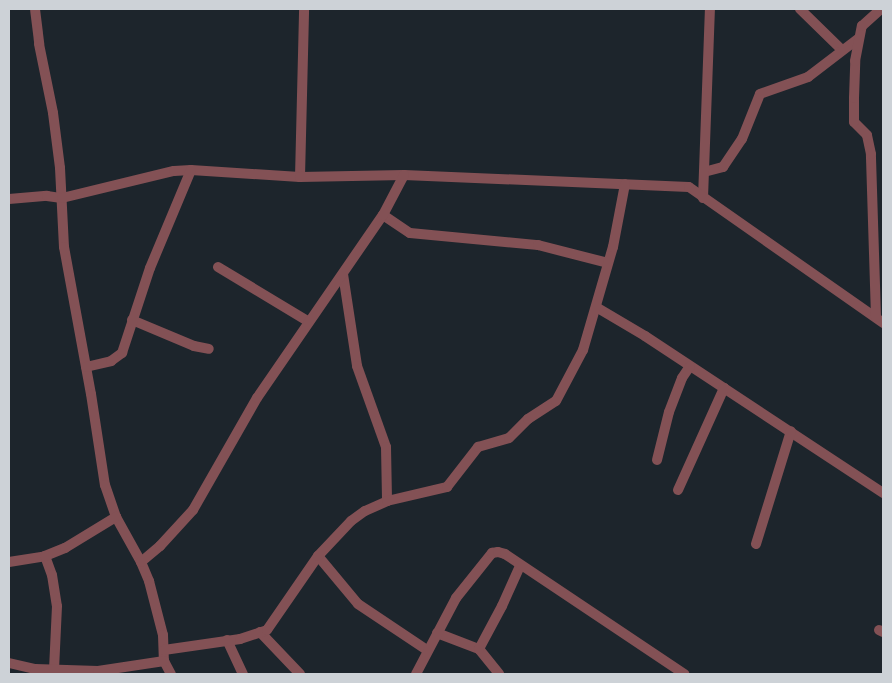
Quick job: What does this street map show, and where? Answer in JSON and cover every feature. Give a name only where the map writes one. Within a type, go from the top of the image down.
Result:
[{"type":"street","points":[[35,9],[39,44],[53,113],[62,198],[64,247],[105,485],[116,517],[141,562],[149,581],[163,634],[164,656],[171,674]]},
{"type":"street","points":[[300,177],[304,9]]},
{"type":"street","points":[[703,198],[710,9]]},
{"type":"street","points":[[800,9],[842,50]]},
{"type":"street","points":[[879,320],[878,226],[871,162],[867,135],[854,122],[855,61],[859,38],[862,26],[881,9]]},
{"type":"street","points":[[704,172],[723,167],[742,139],[760,94],[808,77],[859,38]]},
{"type":"street","points":[[871,162],[883,164]]},
{"type":"street","points":[[86,367],[111,361],[122,353],[150,268],[191,170]]},
{"type":"street","points":[[9,199],[47,196],[62,198],[174,171],[191,170],[300,177],[404,175],[689,187],[879,320]]},
{"type":"street","points":[[141,562],[160,546],[193,510],[257,398],[383,215],[404,175]]},
{"type":"street","points":[[9,663],[35,669],[54,669],[83,673],[164,656],[266,630],[318,556],[350,521],[365,511],[387,501],[447,487],[478,446],[509,438],[528,419],[556,401],[583,350],[608,263],[625,184]]},
{"type":"street","points":[[383,215],[410,233],[538,245],[608,263]]},
{"type":"street","points":[[218,267],[310,322]]},
{"type":"street","points":[[343,274],[357,366],[386,447],[387,501]]},
{"type":"street","points":[[596,307],[645,336],[791,431],[883,494]]},
{"type":"street","points":[[132,320],[194,346],[209,349]]},
{"type":"street","points":[[657,460],[669,412],[682,378],[690,366]]},
{"type":"street","points":[[678,490],[724,388]]},
{"type":"street","points":[[756,544],[791,431]]},
{"type":"street","points":[[9,562],[45,556],[65,548],[116,517]]},
{"type":"street","points":[[416,674],[427,650],[466,583],[492,553],[505,554],[520,566],[684,674]]},
{"type":"street","points":[[45,556],[52,575],[57,606],[54,669]]},
{"type":"street","points":[[318,556],[358,604],[427,650]]},
{"type":"street","points":[[479,649],[502,606],[520,566]]},
{"type":"street","points":[[260,632],[300,674]]},
{"type":"street","points":[[437,633],[479,649],[499,674]]},
{"type":"street","points":[[227,640],[242,674]]}]
